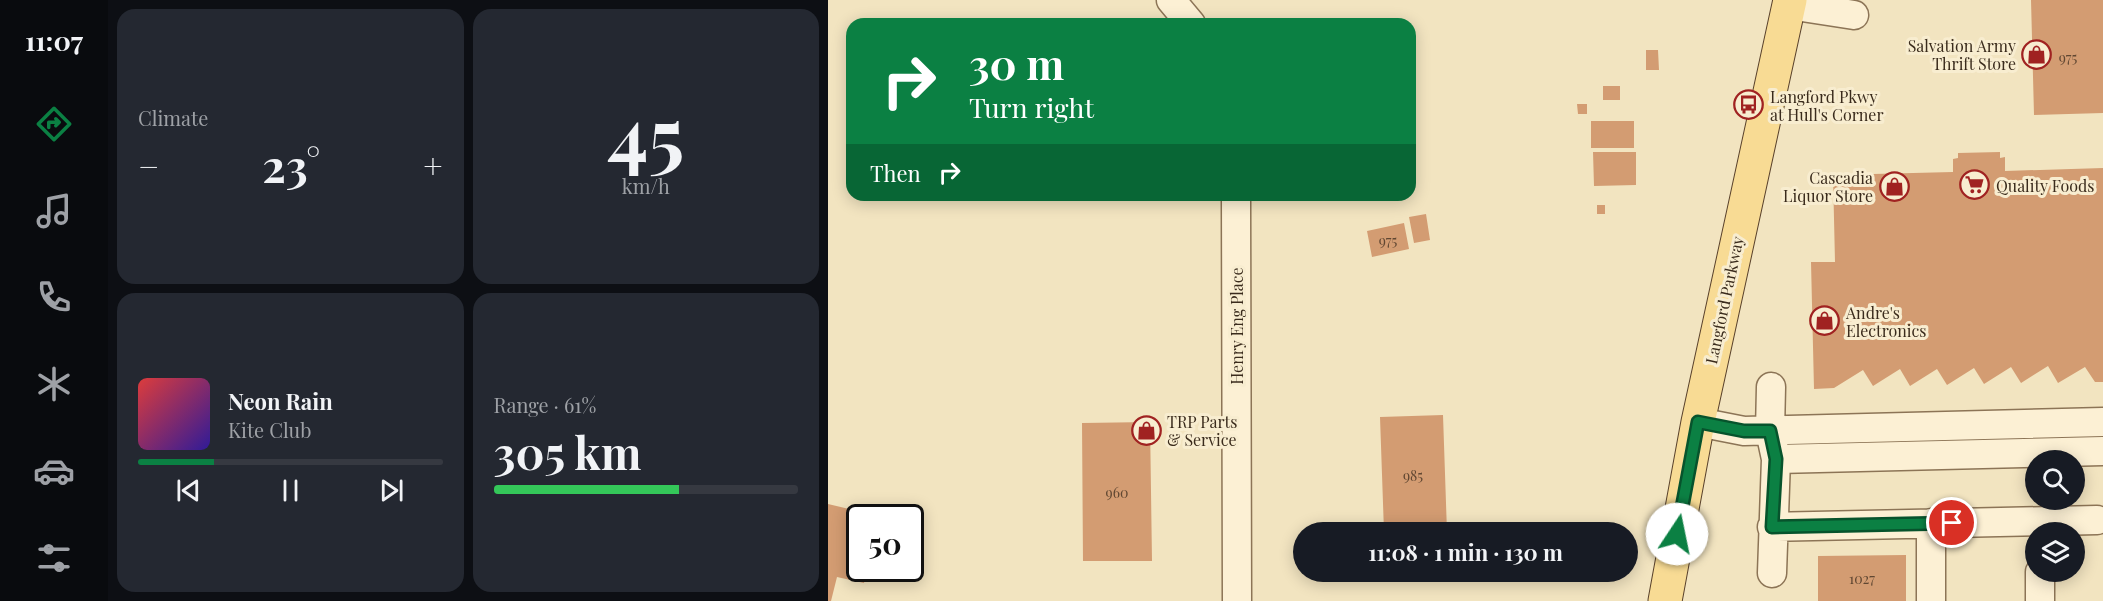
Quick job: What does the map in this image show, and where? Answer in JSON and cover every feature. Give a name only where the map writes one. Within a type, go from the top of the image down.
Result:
[{"type":"main road","name":"Langford Parkway","points":[[1665,601],[1698,422],[1789,3]]},
{"type":"street","points":[[1172,0],[1186,18]]},
{"type":"street","points":[[1789,3],[1854,15]]},
{"type":"street","name":"Henry Eng Place","points":[[1236,201],[1237,601]]},
{"type":"street","points":[[1771,387],[1770,431],[1776,459],[1772,573]]},
{"type":"street","points":[[1698,422],[1744,431],[2103,422]]},
{"type":"street","points":[[1776,459],[2103,452]]},
{"type":"street","points":[[2080,522],[2097,520]]},
{"type":"street","points":[[1772,527],[1931,523],[2025,526]]},
{"type":"street","points":[[1931,523],[1931,601]]},
{"type":"street","points":[[2040,582],[2040,601]]},
{"type":"building","points":[[2031,0],[2103,0],[2103,113],[2034,115]]},
{"type":"building","points":[[1646,50],[1658,50],[1659,70],[1646,70]]},
{"type":"building","points":[[1603,86],[1620,86],[1620,100],[1603,100]]},
{"type":"building","points":[[1577,104],[1587,104],[1587,114],[1578,114]]},
{"type":"building","points":[[1591,121],[1634,121],[1634,148],[1591,148]]},
{"type":"building","points":[[1593,152],[1636,152],[1636,185],[1594,186]]},
{"type":"building","points":[[2000,152],[2000,158],[2005,157],[2005,171],[2103,168],[2103,382],[2095,382],[2085,367],[2058,383],[2048,366],[2021,383],[2011,367],[1984,384],[1974,368],[1947,385],[1937,369],[1910,386],[1900,369],[1873,386],[1863,370],[1834,388],[1814,389],[1811,262],[1835,262],[1833,175],[1953,172],[1953,159],[1958,158],[1958,153]]},
{"type":"building","points":[[1597,205],[1605,205],[1605,214],[1597,214]]},
{"type":"building","points":[[1426,214],[1430,240],[1414,243],[1409,217]]},
{"type":"building","points":[[1404,223],[1409,249],[1372,257],[1367,231]]},
{"type":"building","points":[[1443,415],[1447,522],[1384,522],[1380,417]]},
{"type":"building","points":[[1150,422],[1152,561],[1083,561],[1082,423]]},
{"type":"building","points":[[828,504],[846,508],[846,579],[837,577],[831,601],[828,601]]},
{"type":"building","points":[[1906,555],[1906,601],[1818,601],[1818,556]]},
{"type":"place","name":"Salvation Army Thrift Store","points":[[2037,54]]},
{"type":"place","name":"Langford Pkwy at Hull's Corner","points":[[1749,105]]},
{"type":"place","name":"Quality Foods","points":[[1975,185]]},
{"type":"place","name":"Cascadia Liquor Store","points":[[1894,186]]},
{"type":"place","name":"Andre's Electronics","points":[[1825,321]]},
{"type":"place","name":"TRP Parts & Service","points":[[1146,430]]},
{"type":"route","points":[[1677,534],[1698,422],[1744,431],[1770,431],[1776,459],[1772,527],[1952,523]]}]
